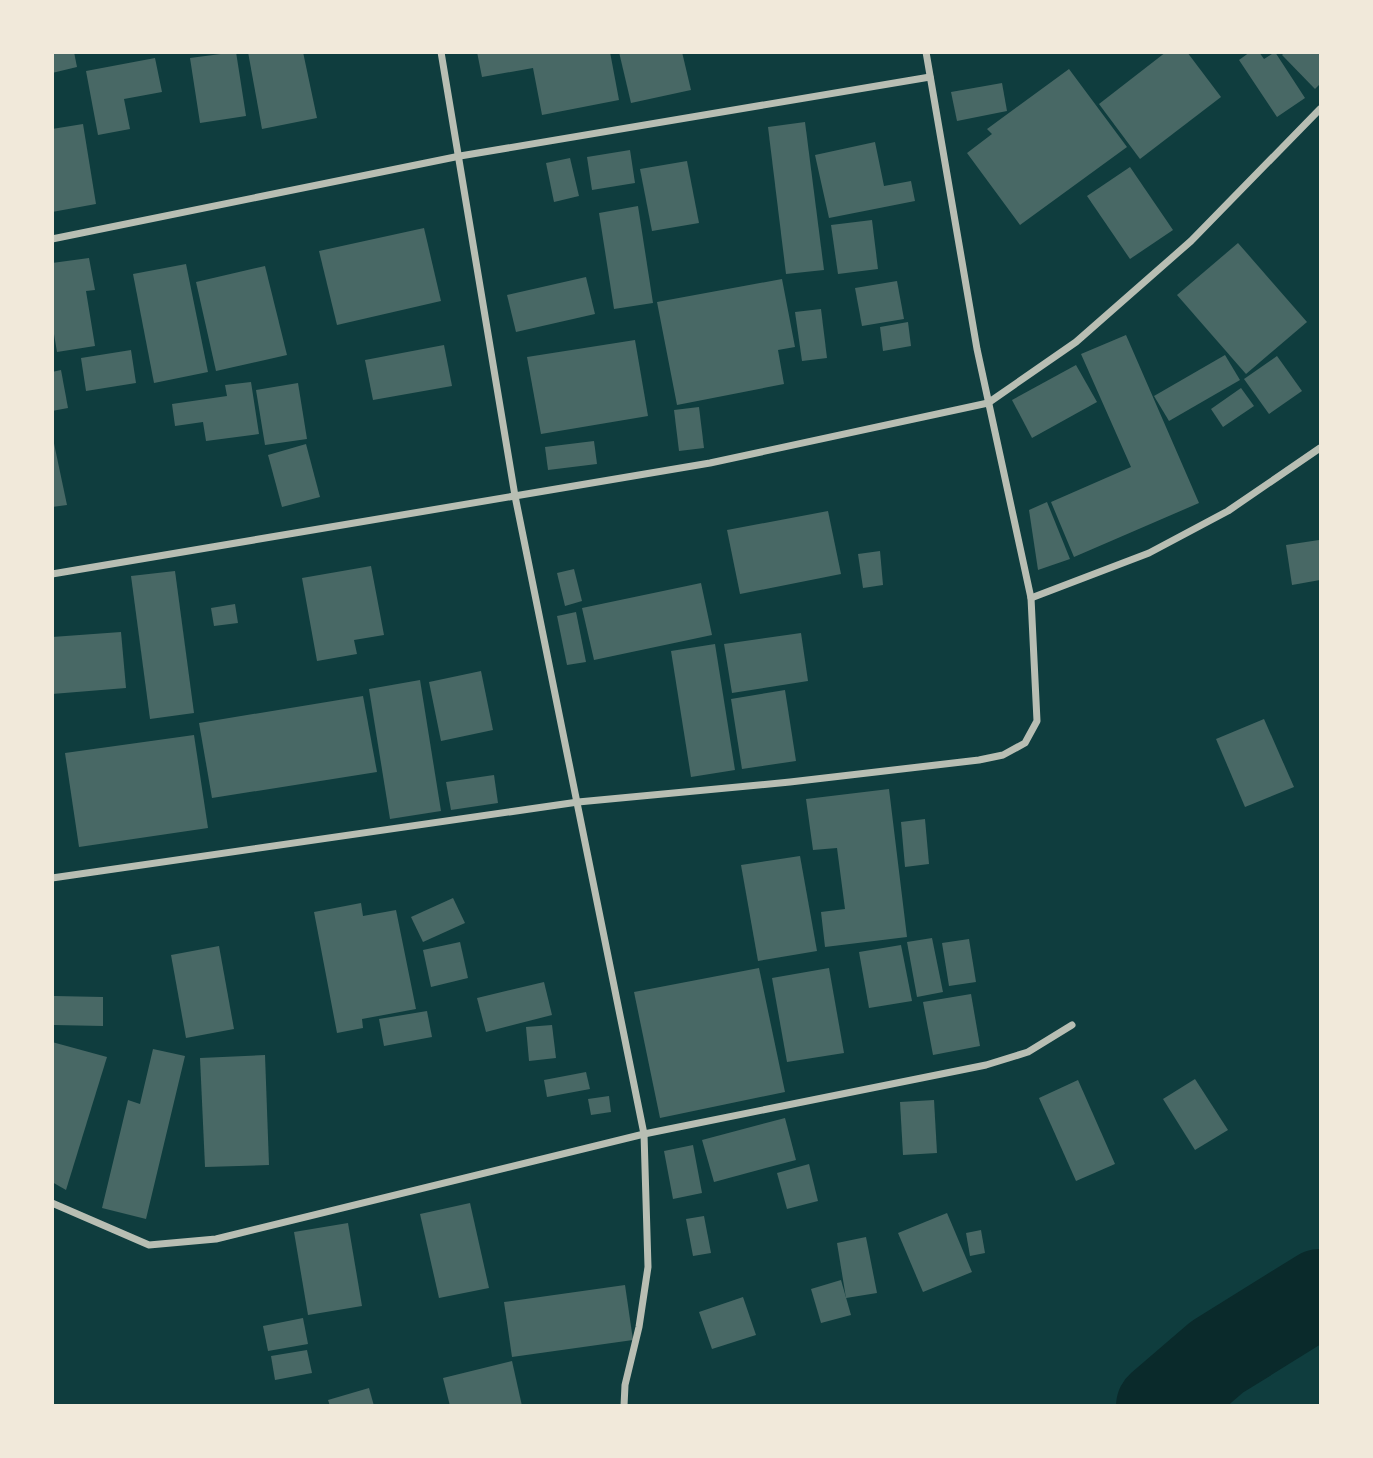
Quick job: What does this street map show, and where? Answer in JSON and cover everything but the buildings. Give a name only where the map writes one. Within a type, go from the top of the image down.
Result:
[{"type":"street","points":[[440,52],[460,156],[515,496],[644,1133],[648,1267],[639,1327],[625,1385],[624,1405]]},
{"type":"street","points":[[52,878],[578,802],[790,782],[1003,755],[1025,743],[1037,721],[1031,598],[988,403],[926,52]]},
{"type":"street","points":[[52,239],[460,156],[930,77]]},
{"type":"street","points":[[52,574],[710,463],[988,403],[1076,342],[1191,241],[1321,109]]},
{"type":"street","points":[[1031,598],[1149,553],[1228,511],[1321,448]]},
{"type":"street","points":[[52,1203],[149,1245],[216,1239],[644,1133],[986,1065],[1028,1052],[1072,1025]]},
{"type":"waterway","points":[[1160,1406],[1217,1357],[1320,1293]]}]
